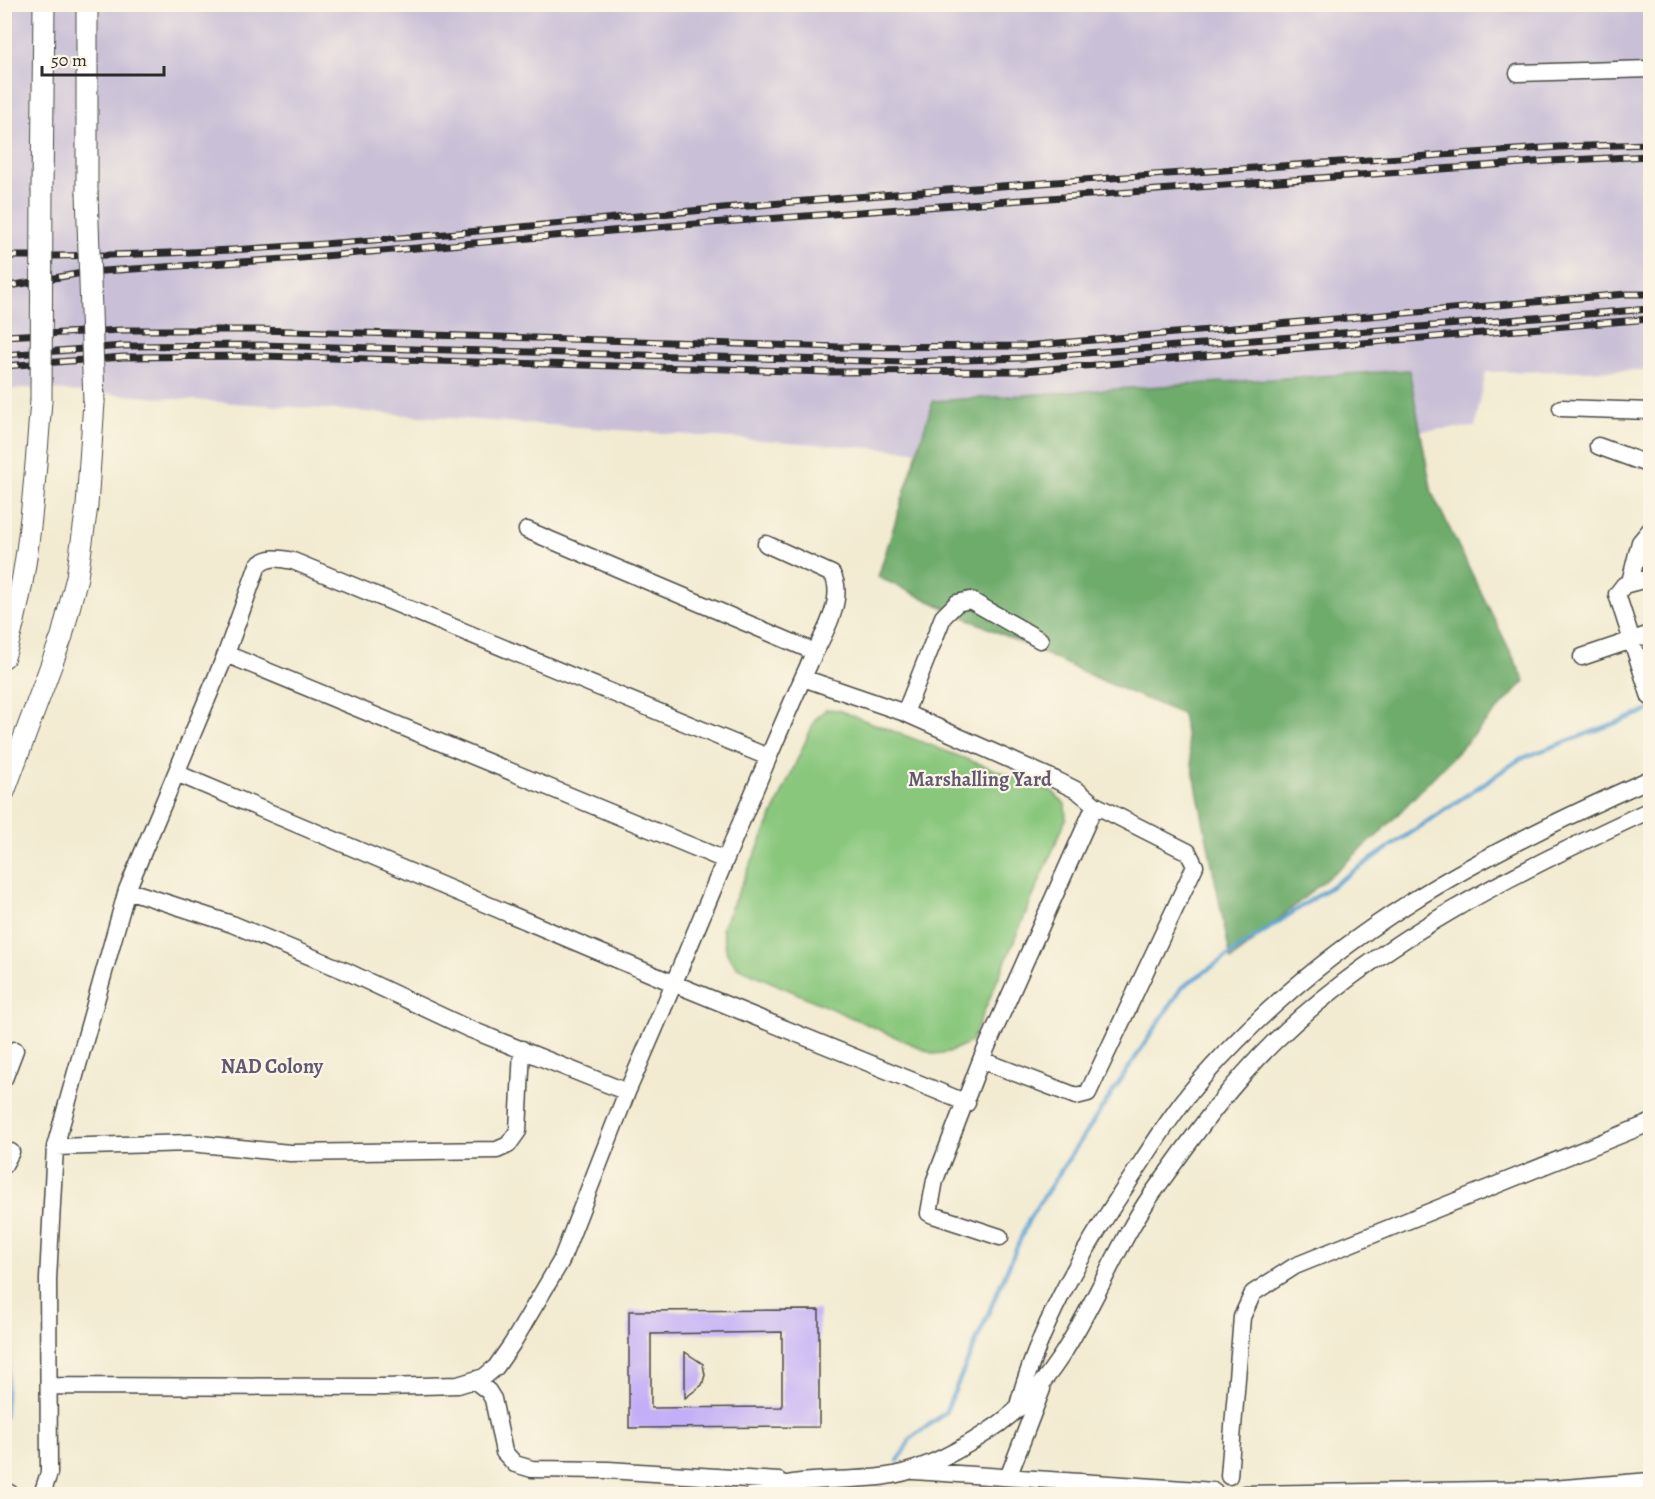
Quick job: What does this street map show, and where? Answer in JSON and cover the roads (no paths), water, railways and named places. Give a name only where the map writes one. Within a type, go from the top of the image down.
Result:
[{"type":"main road","points":[[4,792],[62,636],[76,577],[87,506],[94,402],[87,192],[87,4]]},
{"type":"main road","points":[[4,657],[12,632],[32,510],[41,401],[44,7]]},
{"type":"street","points":[[1518,73],[1650,69]]},
{"type":"street","points":[[1561,408],[1650,411]]},
{"type":"street","points":[[1599,446],[1650,465]]},
{"type":"street","points":[[527,530],[815,652]]},
{"type":"street","points":[[1630,582],[1640,542],[1650,530]]},
{"type":"street","points":[[49,1386],[384,1387],[458,1385],[475,1381],[496,1367],[531,1314],[561,1261],[627,1092],[675,984],[768,757],[834,606],[837,583],[832,574],[766,544]]},
{"type":"street","points":[[42,1494],[49,1473],[48,1279],[55,1147],[127,890],[226,654],[258,565],[266,559],[277,557],[555,667],[768,757]]},
{"type":"street","points":[[1650,578],[1630,582],[1624,585],[1617,594],[1650,697]]},
{"type":"street","points":[[905,713],[943,617],[957,603],[970,600],[1040,640]]},
{"type":"street","points":[[1582,657],[1633,642],[1650,634]]},
{"type":"street","points":[[226,654],[725,860]]},
{"type":"street","points":[[803,678],[905,713],[1056,780],[1078,791],[1095,805],[1188,852],[1195,866],[1088,1092],[1076,1096],[981,1060]]},
{"type":"street","points":[[176,773],[675,984],[966,1102]]},
{"type":"street","points":[[1017,1410],[1038,1342],[1099,1226],[1180,1104],[1251,1027],[1301,981],[1350,942],[1432,886],[1570,814],[1650,778]]},
{"type":"street","points":[[1000,1238],[929,1213],[935,1180],[981,1060],[1095,805]]},
{"type":"street","points":[[1009,1475],[1044,1384],[1149,1199],[1228,1091],[1275,1041],[1362,969],[1459,906],[1570,848],[1650,810]]},
{"type":"street","points":[[127,890],[232,924],[348,972],[467,1028],[627,1092]]},
{"type":"street","points":[[55,1147],[190,1143],[290,1153],[496,1150],[508,1145],[518,1131],[522,1049]]},
{"type":"street","points":[[4,1079],[15,1050]]},
{"type":"street","points":[[1229,1476],[1242,1317],[1253,1293],[1295,1266],[1650,1122]]},
{"type":"street","points":[[475,1381],[494,1399],[504,1452],[515,1464],[532,1469],[608,1470],[790,1482]]},
{"type":"street","points":[[753,1494],[774,1485],[790,1482],[892,1475],[907,1470],[978,1437],[1017,1410],[1044,1384]]},
{"type":"street","points":[[907,1470],[1009,1475],[1214,1493],[1218,1480],[1229,1476],[1239,1480],[1244,1494],[1614,1489],[1650,1481]]},
{"type":"street","points":[[4,1490],[11,1494]]},
{"type":"waterway","points":[[898,1461],[911,1438],[945,1413],[1029,1219],[1182,987],[1520,759],[1650,710]]},
{"type":"waterway","points":[[4,1417],[11,1334]]},
{"type":"waterway","points":[[878,1494],[881,1489]]},
{"type":"railway","points":[[4,256],[202,252],[301,246],[984,187],[1558,147],[1650,144]]},
{"type":"railway","points":[[4,287],[88,272],[301,258],[669,226],[1549,161],[1650,156]]},
{"type":"railway","points":[[4,336],[122,330],[259,330],[841,347],[1024,346],[1626,294],[1650,294]]},
{"type":"railway","points":[[4,355],[123,346],[259,345],[907,362],[1022,358],[1650,309]]},
{"type":"railway","points":[[4,366],[123,357],[261,356],[830,372],[1024,371],[1650,319]]},
{"type":"district","name":"Marshalling Yard","points":[[980,779]]},
{"type":"district","name":"NAD Colony","points":[[272,1066]]}]
